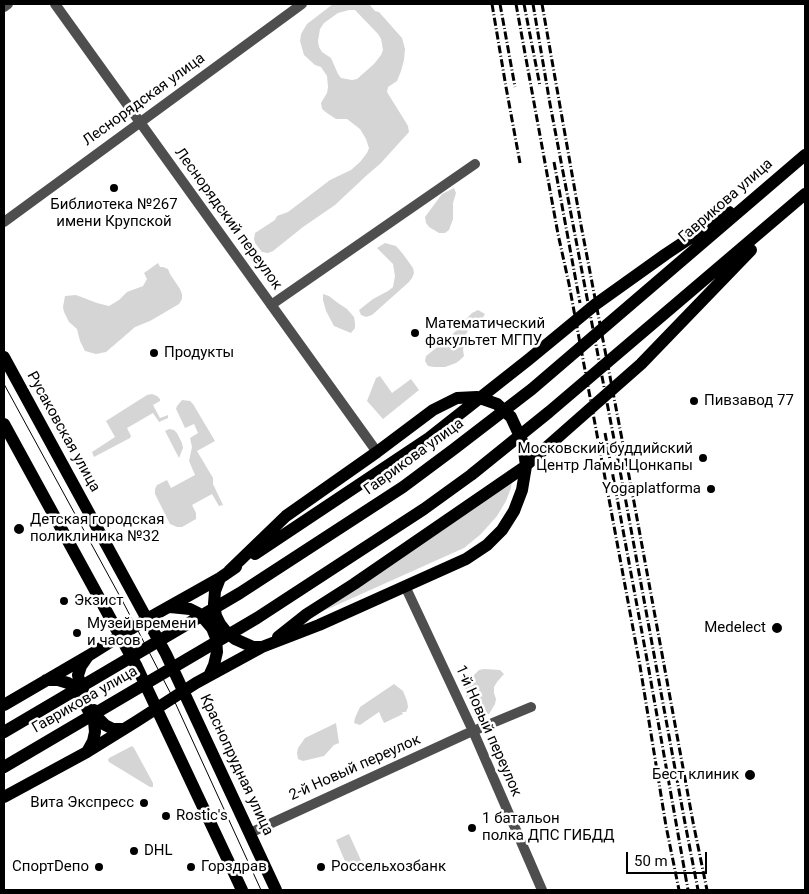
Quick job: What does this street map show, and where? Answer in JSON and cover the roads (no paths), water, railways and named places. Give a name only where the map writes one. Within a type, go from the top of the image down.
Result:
[{"type":"main road","name":"Гаврикова улица","points":[[4,732],[240,593],[404,487],[532,389],[805,155]]},
{"type":"main road","points":[[4,705],[224,575],[429,438],[596,304],[666,254],[778,179]]},
{"type":"main road","name":"Гаврикова улица","points":[[4,767],[257,618],[424,509],[471,475],[549,412],[803,196]]},
{"type":"main road","points":[[4,797],[87,752],[184,690],[265,646],[319,625],[466,559],[486,545],[502,530],[514,511],[522,490],[526,466],[523,442],[511,417],[497,404],[477,397],[457,398],[433,410],[286,516],[224,575],[215,591],[214,604],[216,616],[227,633],[235,639],[253,646],[265,646],[307,614],[523,468],[640,364],[803,196]]},
{"type":"main road","name":"Русаковская улица","points":[[4,357],[166,654]]},
{"type":"main road","points":[[4,424],[137,667],[242,890]]},
{"type":"main road","points":[[170,607],[190,609],[198,613],[212,628],[216,638],[217,652],[209,676]]},
{"type":"main road","name":"Краснопрудная улица","points":[[166,654],[276,890]]},
{"type":"main road","points":[[88,656],[81,666],[78,675],[80,686],[99,719],[105,725],[113,729],[124,729]]},
{"type":"main road","points":[[45,680],[58,680],[76,688],[94,721],[95,732],[93,741],[87,752]]},
{"type":"street","points":[[4,7],[8,4]]},
{"type":"street","name":"Леснорядский переулок","points":[[55,4],[376,452]]},
{"type":"street","name":"Леснорядская улица","points":[[4,222],[302,4]]},
{"type":"street","points":[[271,305],[475,164]]},
{"type":"street","name":"1-й Новый переулок","points":[[405,586],[473,731],[542,890]]},
{"type":"street","name":"2-й Новый переулок","points":[[250,833],[473,731],[531,708]]},
{"type":"tram line","points":[[4,384],[173,698],[261,890]]},
{"type":"railway","points":[[492,4],[520,163]]},
{"type":"railway","points":[[500,4],[515,87]]},
{"type":"railway","points":[[516,4],[640,666],[666,826],[679,890]]},
{"type":"railway","points":[[524,4],[540,86]]},
{"type":"railway","points":[[533,4],[550,104],[698,890]]},
{"type":"railway","points":[[542,4],[581,225],[707,890]]},
{"type":"railway","points":[[554,162],[580,303]]},
{"type":"railway","points":[[605,433],[688,890]]},
{"type":"place","name":"Библиотека №267 имени Крупской","points":[[114,188]]},
{"type":"place","name":"Математический факультет МГПУ","points":[[415,333]]},
{"type":"place","name":"Продукты","points":[[154,353]]},
{"type":"place","name":"Пивзавод 77","points":[[694,401]]},
{"type":"place","name":"Московский буддийский Центр Ламы Цонкапы","points":[[703,458]]},
{"type":"place","name":"Yogaplatforma","points":[[711,489]]},
{"type":"place","name":"Детская городская поликлиника №32","points":[[19,529]]},
{"type":"place","name":"Экзист","points":[[64,601]]},
{"type":"place","name":"Medelect","points":[[777,628]]},
{"type":"place","name":"Музей времени и часов","points":[[77,633]]},
{"type":"place","name":"Бест клиник","points":[[750,775]]},
{"type":"place","name":"Вита Экспресс","points":[[144,803]]},
{"type":"place","name":"Rostic's","points":[[166,816]]},
{"type":"place","name":"1 батальон полка ДПС ГИБДД","points":[[472,828]]},
{"type":"place","name":"DHL","points":[[134,851]]},
{"type":"place","name":"СпортDепо","points":[[99,867]]},
{"type":"place","name":"Горздрав","points":[[191,867]]},
{"type":"place","name":"Россельхозбанк","points":[[321,867]]}]
